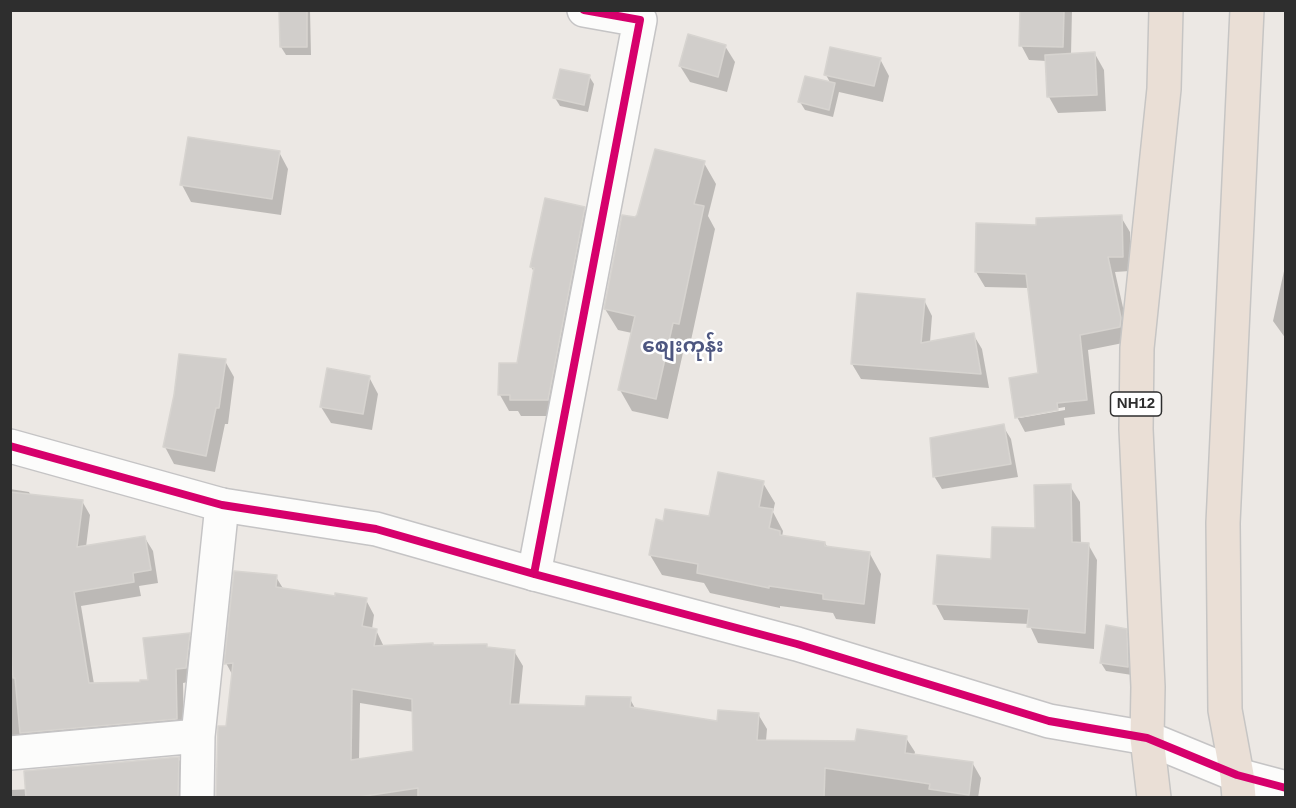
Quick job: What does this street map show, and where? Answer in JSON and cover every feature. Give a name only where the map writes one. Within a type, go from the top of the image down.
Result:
[{"type":"highway","name":"NH12","points":[[1154,798],[1147,738],[1148,687],[1136,429],[1137,348],[1164,89],[1166,10]]},
{"type":"highway","points":[[1238,786],[1225,710],[1222,523],[1247,10]]},
{"type":"street","points":[[534,574],[640,20],[584,10]]},
{"type":"street","points":[[10,446],[222,505],[376,529],[797,644],[1049,721],[1147,738],[1238,786],[1286,788]]},
{"type":"street","points":[[197,798],[198,736],[222,505]]},
{"type":"street","points":[[10,753],[198,736]]},
{"type":"building","points":[[279,10],[307,10],[307,47],[280,47]]},
{"type":"building","points":[[1020,10],[1064,10],[1063,47],[1019,46]]},
{"type":"building","points":[[688,34],[726,45],[718,77],[679,66]]},
{"type":"building","points":[[830,47],[881,58],[874,86],[824,75]]},
{"type":"building","points":[[1095,52],[1097,95],[1047,97],[1045,55]]},
{"type":"building","points":[[560,69],[590,75],[584,105],[553,98]]},
{"type":"building","points":[[805,76],[835,83],[829,110],[798,102]]},
{"type":"building","points":[[188,137],[280,151],[272,199],[180,185]]},
{"type":"building","points":[[655,149],[705,161],[694,204],[704,206],[679,324],[673,323],[656,399],[618,390],[635,316],[604,309],[622,215],[635,217],[637,215]]},
{"type":"building","points":[[545,198],[585,207],[548,400],[510,400],[510,395],[498,395],[499,363],[517,363],[534,268],[530,267]]},
{"type":"building","points":[[1122,215],[1123,257],[1108,257],[1121,318],[1120,327],[1080,335],[1087,400],[1057,403],[1058,410],[1015,418],[1009,378],[1038,373],[1026,274],[975,272],[976,223],[1036,225],[1036,218]]},
{"type":"building","points":[[857,293],[925,299],[921,343],[974,333],[981,374],[851,364]]},
{"type":"building","points":[[179,354],[226,359],[219,408],[216,408],[206,456],[163,447],[174,395]]},
{"type":"building","points":[[327,368],[370,376],[363,414],[320,407]]},
{"type":"building","points":[[1004,424],[1011,464],[933,477],[930,438]]},
{"type":"building","points":[[718,472],[764,481],[759,507],[773,509],[769,528],[780,531],[780,535],[825,542],[825,546],[870,552],[864,604],[823,599],[823,594],[769,586],[769,588],[697,573],[698,564],[649,555],[656,519],[663,521],[665,509],[709,516]]},
{"type":"building","points":[[1071,484],[1072,542],[1089,543],[1085,633],[1027,627],[1029,609],[933,604],[937,555],[991,559],[992,527],[1035,528],[1034,485]]},
{"type":"building","points":[[10,492],[83,500],[77,547],[145,536],[151,570],[133,573],[134,582],[74,592],[89,683],[148,680],[143,638],[190,633],[186,668],[176,669],[177,719],[20,733],[10,632]]},
{"type":"building","points":[[234,571],[277,575],[276,587],[335,596],[335,593],[367,598],[362,626],[377,629],[374,646],[433,643],[433,645],[487,644],[487,647],[515,650],[510,704],[585,706],[586,696],[631,697],[630,707],[717,721],[718,710],[759,713],[757,740],[855,741],[857,729],[907,736],[905,753],[973,762],[969,795],[929,789],[930,784],[825,768],[824,798],[418,798],[418,788],[352,798],[216,798],[218,726],[226,726],[233,663],[224,664]],"holes":[[[352,689],[412,699],[413,751],[351,760]]]},
{"type":"building","points":[[1106,625],[1127,629],[1128,667],[1100,663]]},
{"type":"building","points":[[179,757],[178,798],[26,798],[24,771]]},
{"type":"cycle path","points":[[534,574],[640,20],[584,10]]},
{"type":"cycle path","points":[[10,446],[222,505],[376,529],[797,644],[1049,721],[1147,738],[1237,775],[1286,788]]},
{"type":"district","name":"စျေးကုန်း","points":[[683,346]]}]
